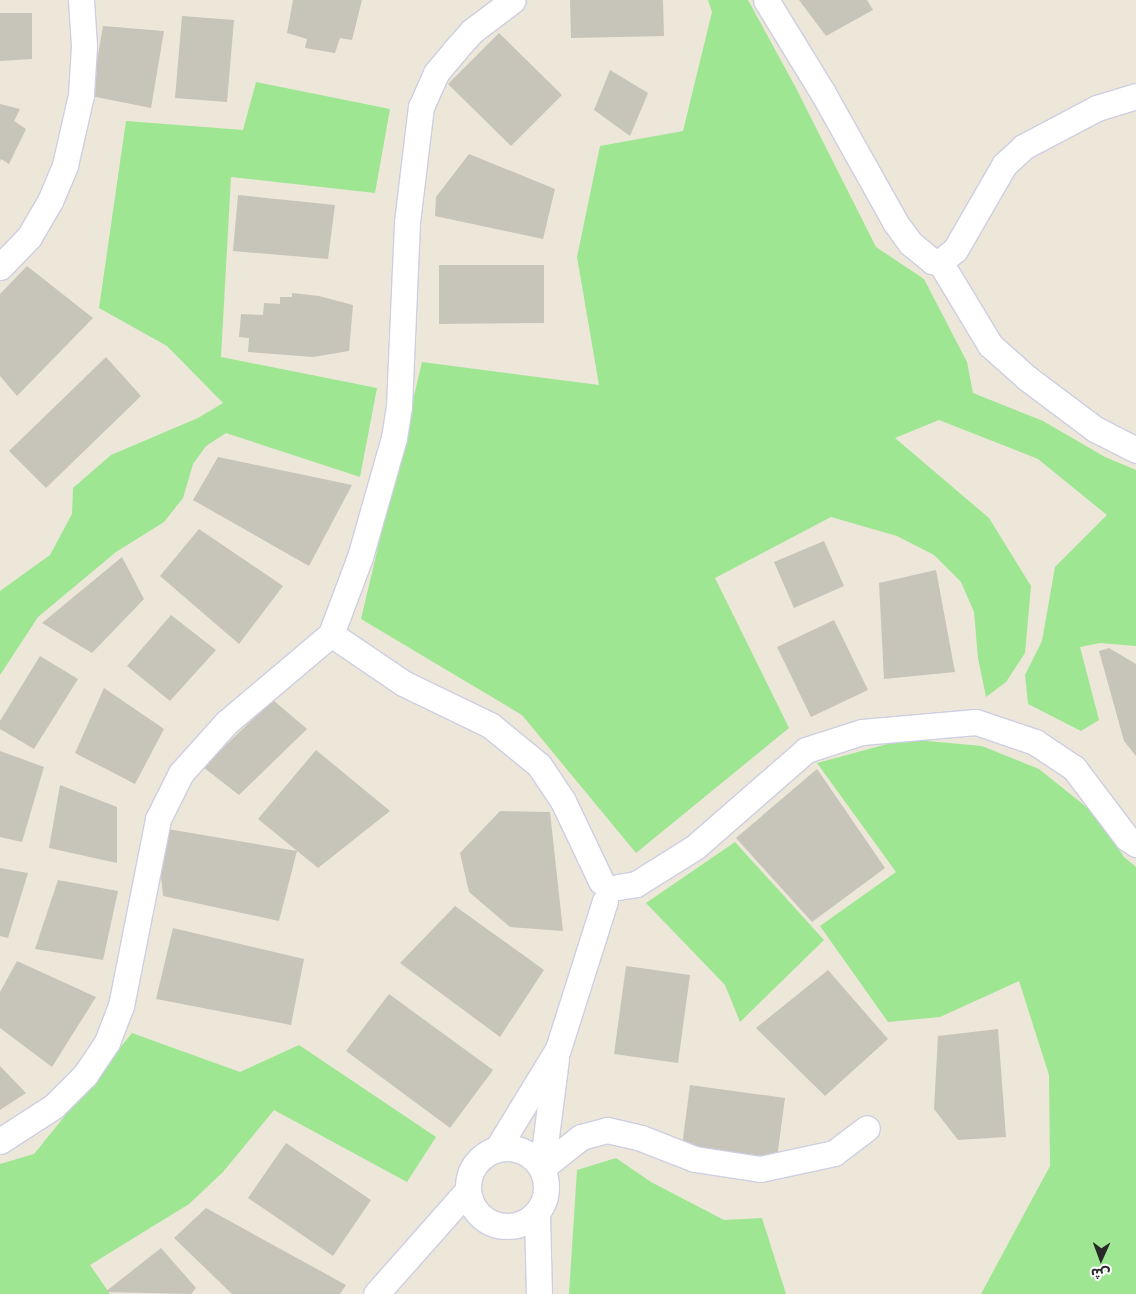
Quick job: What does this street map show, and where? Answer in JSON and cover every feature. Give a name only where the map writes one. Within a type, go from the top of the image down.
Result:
[{"type":"street","points":[[0,267],[29,237],[50,201],[65,164],[81,95],[84,46],[81,0]]},
{"type":"street","points":[[0,1141],[54,1106],[85,1075],[107,1042],[121,1006],[158,819],[181,773],[227,722],[331,634],[360,557],[394,438],[400,396],[407,222],[421,107],[436,73],[455,50],[472,31],[513,0]]},
{"type":"street","points":[[766,0],[895,222],[921,253],[940,262],[990,344],[1027,378],[1095,429],[1136,450]]},
{"type":"street","points":[[940,262],[959,245],[1004,165],[1023,147],[1097,108],[1136,96]]},
{"type":"street","points":[[331,634],[403,683],[490,725],[538,765],[563,800],[608,890],[558,1049],[542,1168],[546,1192],[537,1214],[539,1294]]},
{"type":"street","points":[[608,890],[642,881],[696,847],[806,750],[862,732],[976,722],[1035,742],[1074,768],[1127,838],[1136,844]]},
{"type":"street","points":[[376,1294],[468,1190],[475,1164],[497,1149],[558,1049]]},
{"type":"street","points":[[542,1168],[581,1137],[607,1130],[641,1138],[695,1160],[760,1169],[834,1153],[867,1128]]},
{"type":"street","points":[[497,1149],[524,1151],[542,1168]]},
{"type":"street","points":[[468,1190],[471,1203],[489,1222],[515,1226],[537,1214]]},
{"type":"green space","points":[[708,0],[748,0],[796,88],[876,247],[924,279],[967,362],[973,393],[1043,421],[1105,457],[1136,470],[1136,646],[1100,643],[1080,647],[1099,720],[1081,731],[1028,704],[1025,675],[1042,641],[1055,567],[1107,515],[1038,459],[939,420],[895,438],[989,518],[1031,586],[1025,653],[1006,682],[986,697],[978,658],[974,612],[961,582],[934,555],[897,536],[831,517],[715,578],[789,728],[636,853],[522,715],[361,619],[422,362],[599,385],[577,257],[600,146],[683,131],[712,12]]},
{"type":"green space","points":[[256,82],[390,109],[375,193],[231,177],[221,357],[377,388],[360,477],[226,433],[206,446],[193,464],[183,498],[164,522],[116,552],[38,617],[0,675],[0,591],[50,555],[72,514],[73,488],[111,455],[198,418],[223,403],[167,346],[99,308],[126,121],[243,130]]},
{"type":"green space","points":[[906,739],[982,746],[1039,769],[1094,813],[1124,857],[1136,867],[1136,1294],[981,1294],[1050,1166],[1049,1075],[1019,981],[940,1017],[888,1022],[820,926],[896,872],[817,763]]},
{"type":"green space","points":[[735,842],[824,940],[740,1022],[725,985],[646,903]]},
{"type":"green space","points":[[132,1033],[240,1072],[299,1045],[436,1137],[407,1182],[274,1110],[223,1172],[189,1204],[90,1265],[110,1294],[0,1294],[0,1164],[34,1154]]},
{"type":"green space","points":[[616,1158],[651,1182],[724,1220],[762,1218],[786,1294],[569,1294],[577,1170]]},
{"type":"building","points":[[293,0],[362,0],[352,40],[340,38],[335,53],[305,48],[307,39],[287,33]]},
{"type":"building","points":[[570,0],[663,0],[664,36],[571,38]]},
{"type":"building","points":[[799,0],[867,0],[873,10],[826,36]]},
{"type":"building","points":[[0,13],[32,13],[32,59],[0,61]]},
{"type":"building","points":[[182,16],[234,20],[227,102],[175,98]]},
{"type":"building","points":[[103,26],[164,31],[151,108],[91,96]]},
{"type":"building","points":[[499,33],[562,95],[511,146],[448,84]]},
{"type":"building","points":[[610,70],[648,93],[630,136],[594,110]]},
{"type":"building","points":[[0,104],[20,109],[14,121],[26,129],[9,164],[1,159],[0,162]]},
{"type":"building","points":[[469,154],[555,189],[543,239],[435,216],[436,197]]},
{"type":"building","points":[[238,195],[335,205],[328,259],[233,251]]},
{"type":"building","points":[[439,265],[544,265],[544,323],[439,324]]},
{"type":"building","points":[[27,266],[93,318],[17,396],[0,376],[0,294]]},
{"type":"building","points":[[292,293],[319,296],[353,305],[349,351],[313,357],[248,352],[249,338],[239,337],[241,314],[263,315],[264,303],[280,304],[280,297],[292,297]]},
{"type":"building","points":[[106,357],[141,396],[46,488],[9,451]]},
{"type":"building","points":[[218,457],[352,485],[309,566],[193,500]]},
{"type":"building","points":[[199,529],[283,586],[239,644],[160,576]]},
{"type":"building","points":[[824,541],[844,586],[794,608],[774,562]]},
{"type":"building","points":[[122,557],[144,599],[92,653],[42,623]]},
{"type":"building","points":[[936,570],[955,672],[884,679],[879,583]]},
{"type":"building","points":[[171,615],[216,650],[170,701],[127,666]]},
{"type":"building","points":[[834,620],[868,690],[811,717],[777,647]]},
{"type":"building","points":[[1109,648],[1136,664],[1136,756],[1124,741],[1099,651]]},
{"type":"building","points":[[40,656],[78,679],[34,749],[0,729],[0,721]]},
{"type":"building","points":[[104,688],[164,729],[135,784],[75,753]]},
{"type":"building","points":[[273,700],[307,729],[239,795],[203,767]]},
{"type":"building","points":[[316,750],[390,811],[318,868],[258,819]]},
{"type":"building","points":[[0,751],[44,767],[22,842],[0,837]]},
{"type":"building","points":[[817,769],[885,868],[812,922],[736,838]]},
{"type":"building","points":[[60,785],[117,807],[117,863],[49,848]]},
{"type":"building","points":[[500,811],[550,812],[563,931],[510,927],[469,892],[460,853]]},
{"type":"building","points":[[156,827],[297,851],[279,921],[163,896]]},
{"type":"building","points":[[0,868],[28,873],[8,938],[0,936]]},
{"type":"building","points":[[58,880],[118,891],[103,960],[35,949]]},
{"type":"building","points":[[455,906],[544,970],[500,1037],[400,963]]},
{"type":"building","points":[[173,928],[304,959],[291,1025],[156,999]]},
{"type":"building","points":[[17,961],[96,997],[52,1067],[0,1028],[0,992]]},
{"type":"building","points":[[626,966],[690,975],[678,1063],[614,1054]]},
{"type":"building","points":[[828,970],[888,1039],[825,1096],[756,1028]]},
{"type":"building","points":[[389,994],[493,1070],[450,1128],[346,1051]]},
{"type":"building","points":[[998,1029],[1006,1137],[958,1140],[934,1109],[938,1036]]},
{"type":"building","points":[[0,1066],[26,1093],[0,1110]]},
{"type":"building","points":[[690,1085],[785,1098],[777,1158],[682,1146]]},
{"type":"building","points":[[286,1143],[371,1200],[333,1256],[248,1198]]},
{"type":"building","points":[[206,1208],[346,1285],[340,1294],[232,1294],[174,1238]]},
{"type":"building","points":[[161,1248],[196,1288],[191,1294],[105,1292]]}]
